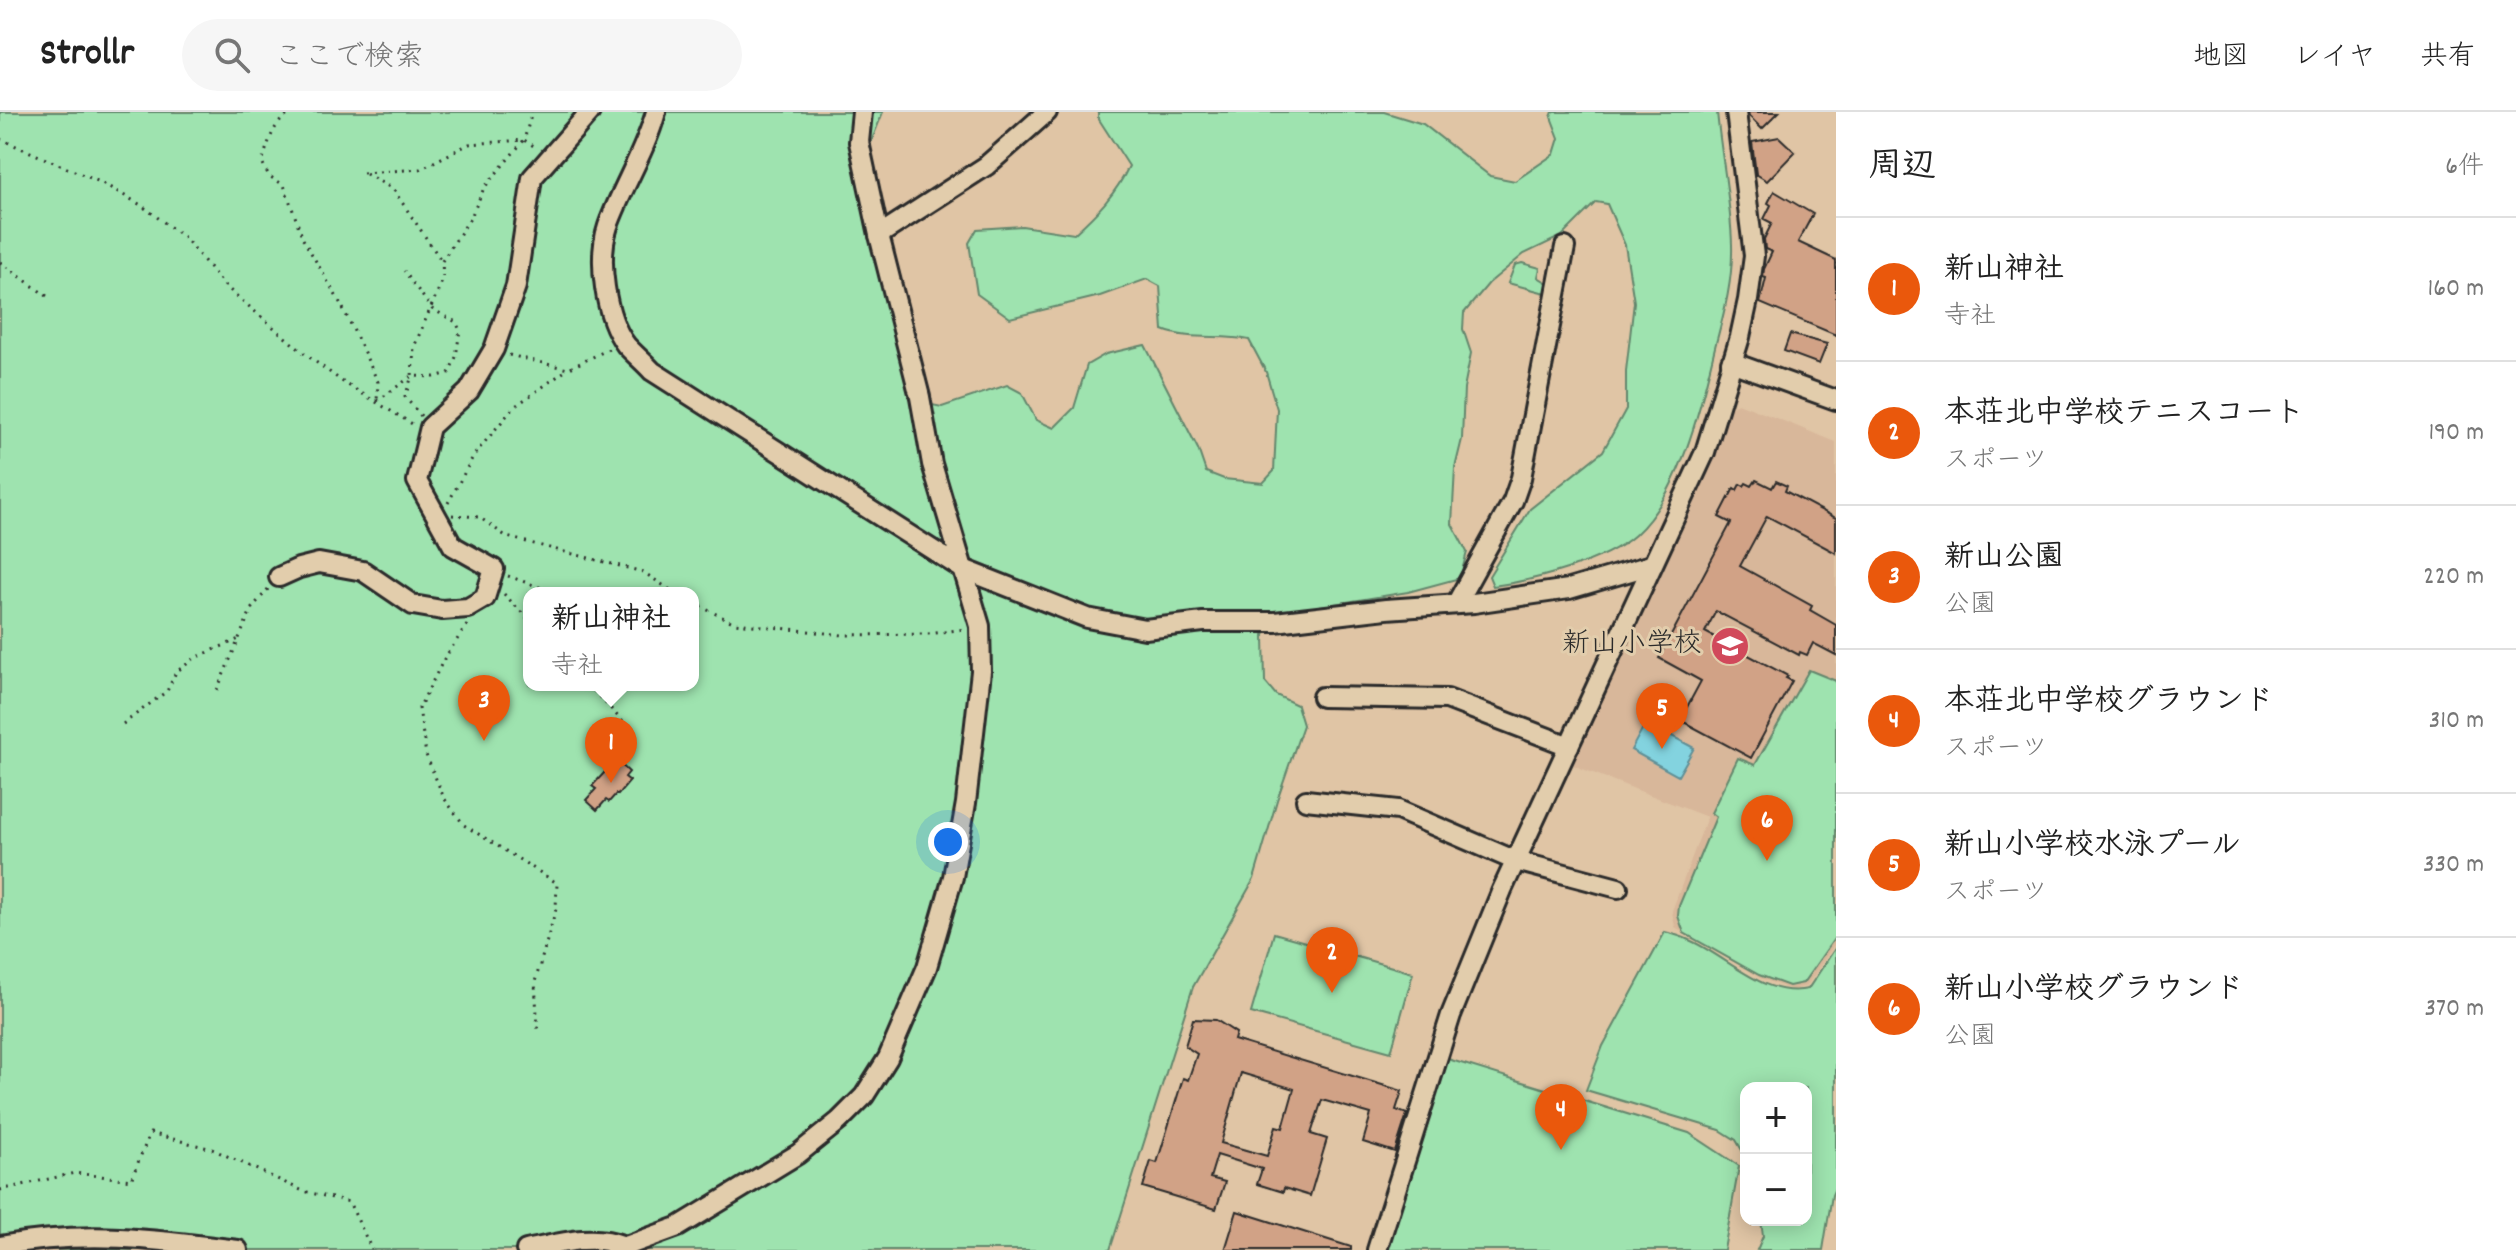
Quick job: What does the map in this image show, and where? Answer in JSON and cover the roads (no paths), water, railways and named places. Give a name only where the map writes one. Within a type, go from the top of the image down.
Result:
[{"type":"street","points":[[279,577],[319,563],[363,571],[413,605],[442,610],[468,608],[485,598],[493,575],[453,546],[417,481],[430,427],[469,391],[494,349],[516,286],[532,178],[590,112]]},
{"type":"street","points":[[656,112],[644,151],[607,228],[603,280],[625,343],[652,371],[961,568],[1087,618],[1145,629],[1203,622],[1275,622],[1456,604],[1569,589],[1651,565]]},
{"type":"street","points":[[526,1250],[580,1240],[609,1240],[619,1248],[678,1227],[798,1154],[864,1096],[888,1058],[927,967],[953,877],[966,803],[981,671],[980,626],[932,464],[920,397],[879,235],[859,142],[862,112]]},
{"type":"street","points":[[879,235],[986,166],[1047,112]]},
{"type":"street","points":[[1377,1250],[1451,1015],[1516,861],[1705,452],[1748,300],[1754,256],[1736,112]]},
{"type":"street","points":[[1456,604],[1513,501],[1521,478],[1565,247]]},
{"type":"street","points":[[1731,362],[1836,400]]},
{"type":"street","points":[[1322,697],[1447,699],[1569,746]]},
{"type":"street","points":[[1306,800],[1398,810],[1516,861],[1618,888]]},
{"type":"street","points":[[0,1246],[94,1235],[238,1250]]},
{"type":"water","points":[[1646,722],[1694,748],[1678,776],[1631,750]]},
{"type":"place","name":"新山小学校","points":[[1730,646]]},
{"type":"place","name":"新山公園","points":[[484,741]]},
{"type":"place","name":"新山小学校水泳プール","points":[[1662,749]]},
{"type":"place","name":"新山神社","points":[[611,783]]},
{"type":"place","name":"新山小学校グラウンド","points":[[1767,861]]},
{"type":"place","name":"本荘北中学校テニスコート","points":[[1332,993]]},
{"type":"place","name":"本荘北中学校グラウンド","points":[[1561,1150]]}]
